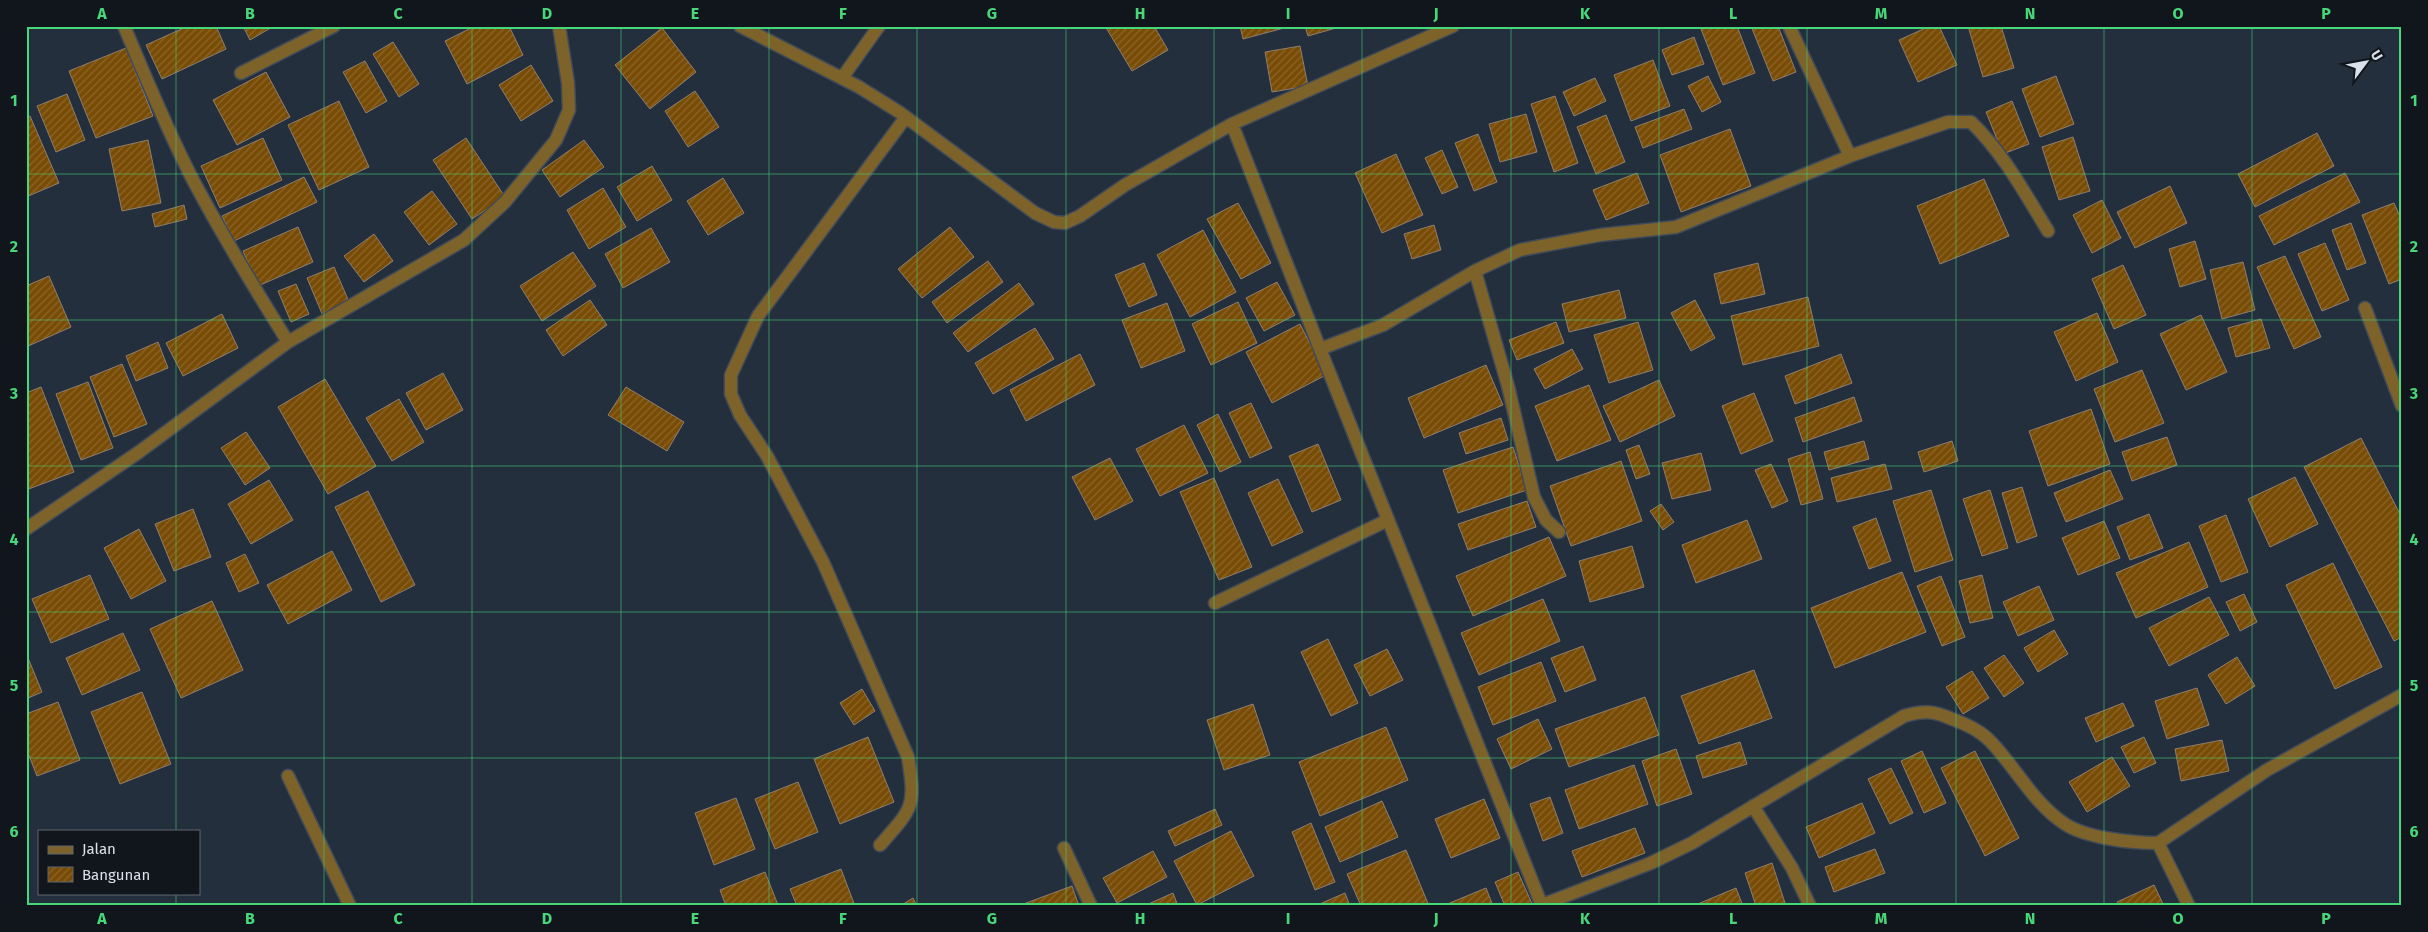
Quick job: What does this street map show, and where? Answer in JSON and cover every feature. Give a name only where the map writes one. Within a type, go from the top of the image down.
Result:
[{"type":"street","points":[[124,26],[160,111],[193,179],[237,259],[288,342]]},
{"type":"street","points":[[241,73],[334,26]]},
{"type":"street","points":[[26,528],[139,452],[288,342],[464,240],[505,202],[556,140],[569,110],[568,83],[559,26]]},
{"type":"street","points":[[740,26],[859,87],[902,115],[1035,213],[1054,222],[1065,223],[1080,216],[1125,185],[1232,124],[1453,26]]},
{"type":"street","points":[[842,78],[879,26]]},
{"type":"street","points":[[1789,26],[1850,156]]},
{"type":"street","points":[[880,845],[908,814],[913,789],[908,757],[822,562],[767,456],[740,415],[732,394],[731,375],[758,316],[902,115]]},
{"type":"street","points":[[1320,349],[1383,325],[1475,271],[1520,250],[1600,235],[1676,228],[1850,156],[1948,122],[1971,122],[2001,154],[2048,231]]},
{"type":"street","points":[[1232,124],[1542,905],[1659,859],[1692,843],[1904,716],[1920,711],[1936,712],[1971,726],[1990,741],[2020,780],[2065,824],[2085,833],[2136,843],[2158,844],[2267,770],[2402,695]]},
{"type":"street","points":[[1475,271],[1508,386],[1534,498],[1546,520],[1559,532]]},
{"type":"street","points":[[2365,308],[2402,406]]},
{"type":"street","points":[[1215,603],[1388,520]]},
{"type":"street","points":[[288,776],[350,906]]},
{"type":"street","points":[[1753,806],[1792,868],[1810,906]]},
{"type":"street","points":[[2158,844],[2189,906]]},
{"type":"street","points":[[1064,848],[1091,906]]},
{"type":"building","points":[[188,26],[216,26],[226,49],[162,79],[146,45]]},
{"type":"building","points":[[243,26],[274,26],[250,40]]},
{"type":"building","points":[[475,26],[509,26],[523,55],[467,84],[445,41]]},
{"type":"building","points":[[1105,26],[1154,26],[1168,50],[1132,71]]},
{"type":"building","points":[[1240,26],[1284,26],[1284,28],[1243,39]]},
{"type":"building","points":[[1305,26],[1343,26],[1308,36]]},
{"type":"building","points":[[1707,26],[1737,26],[1755,73],[1723,85],[1701,29]]},
{"type":"building","points":[[1751,26],[1778,26],[1796,72],[1773,81]]},
{"type":"building","points":[[1930,26],[1939,26],[1957,65],[1918,82],[1899,40]]},
{"type":"building","points":[[1968,26],[2001,26],[2014,68],[1983,77]]},
{"type":"building","points":[[662,28],[696,72],[650,109],[615,65]]},
{"type":"building","points":[[1694,37],[1704,64],[1672,75],[1662,50]]},
{"type":"building","points":[[393,42],[419,84],[399,97],[373,54]]},
{"type":"building","points":[[1300,46],[1308,86],[1272,92],[1265,52]]},
{"type":"building","points":[[126,48],[153,116],[96,138],[69,71]]},
{"type":"building","points":[[1653,60],[1670,106],[1631,121],[1614,75]]},
{"type":"building","points":[[365,61],[387,101],[366,113],[343,72]]},
{"type":"building","points":[[531,65],[553,101],[521,121],[499,85]]},
{"type":"building","points":[[266,72],[290,117],[237,145],[213,100]]},
{"type":"building","points":[[1708,76],[1721,102],[1702,112],[1688,86]]},
{"type":"building","points":[[2056,76],[2074,124],[2040,137],[2022,89]]},
{"type":"building","points":[[1595,78],[1606,101],[1574,116],[1563,92]]},
{"type":"building","points":[[695,91],[719,127],[688,147],[665,111]]},
{"type":"building","points":[[67,94],[85,140],[56,152],[37,106]]},
{"type":"building","points":[[1555,96],[1578,163],[1554,172],[1531,104]]},
{"type":"building","points":[[339,101],[369,167],[319,190],[288,125]]},
{"type":"building","points":[[2012,101],[2029,144],[2003,154],[1986,112]]},
{"type":"building","points":[[1684,109],[1692,129],[1643,148],[1635,127]]},
{"type":"building","points":[[1526,114],[1537,152],[1500,162],[1489,124]]},
{"type":"building","points":[[1606,115],[1625,162],[1596,174],[1577,127]]},
{"type":"building","points":[[30,116],[59,183],[26,197],[26,118]]},
{"type":"building","points":[[1730,129],[1751,186],[1681,212],[1660,155]]},
{"type":"building","points":[[2317,133],[2334,166],[2255,207],[2238,174]]},
{"type":"building","points":[[1478,134],[1497,182],[1474,191],[1455,143]]},
{"type":"building","points":[[2073,137],[2090,191],[2059,200],[2042,147]]},
{"type":"building","points":[[263,138],[282,180],[220,208],[201,166]]},
{"type":"building","points":[[466,138],[505,197],[472,219],[433,160]]},
{"type":"building","points":[[148,140],[161,203],[122,211],[109,149]]},
{"type":"building","points":[[584,140],[604,167],[560,197],[542,170]]},
{"type":"building","points":[[1442,150],[1458,187],[1442,194],[1425,158]]},
{"type":"building","points":[[1396,154],[1423,215],[1382,233],[1355,173]]},
{"type":"building","points":[[652,166],[672,200],[637,221],[617,187]]},
{"type":"building","points":[[1637,173],[1649,203],[1606,220],[1593,190]]},
{"type":"building","points":[[2345,173],[2360,202],[2274,245],[2259,216]]},
{"type":"building","points":[[304,177],[317,202],[234,241],[222,216]]},
{"type":"building","points":[[723,178],[744,213],[708,235],[687,201]]},
{"type":"building","points":[[1984,179],[2009,236],[1940,264],[1917,206]]},
{"type":"building","points":[[2170,186],[2187,223],[2135,248],[2117,212]]},
{"type":"building","points":[[603,188],[626,227],[589,249],[567,210]]},
{"type":"building","points":[[432,191],[457,224],[429,245],[404,212]]},
{"type":"building","points":[[2102,200],[2121,238],[2092,253],[2073,215]]},
{"type":"building","points":[[1238,203],[1271,263],[1241,279],[1207,219]]},
{"type":"building","points":[[2394,203],[2402,221],[2402,279],[2389,284],[2362,215]]},
{"type":"building","points":[[184,205],[187,219],[155,227],[152,214]]},
{"type":"building","points":[[2351,223],[2366,263],[2347,270],[2332,230]]},
{"type":"building","points":[[1434,225],[1441,250],[1412,259],[1404,234]]},
{"type":"building","points":[[298,227],[313,262],[258,286],[243,251]]},
{"type":"building","points":[[950,227],[974,257],[922,298],[898,269]]},
{"type":"building","points":[[651,228],[670,262],[623,288],[605,254]]},
{"type":"building","points":[[1203,230],[1236,292],[1190,317],[1157,255]]},
{"type":"building","points":[[374,234],[393,261],[364,282],[344,256]]},
{"type":"building","points":[[2195,241],[2206,279],[2180,287],[2169,249]]},
{"type":"building","points":[[2325,243],[2349,300],[2322,311],[2298,254]]},
{"type":"building","points":[[573,252],[596,286],[542,321],[520,286]]},
{"type":"building","points":[[2285,256],[2321,337],[2294,349],[2257,267]]},
{"type":"building","points":[[988,261],[1003,282],[947,323],[932,302]]},
{"type":"building","points":[[2243,262],[2255,310],[2222,319],[2210,270]]},
{"type":"building","points":[[1144,263],[1157,295],[1129,307],[1115,275]]},
{"type":"building","points":[[1758,263],[1765,294],[1721,304],[1714,274]]},
{"type":"building","points":[[2123,265],[2146,315],[2114,329],[2092,279]]},
{"type":"building","points":[[334,267],[350,304],[323,316],[307,278]]},
{"type":"building","points":[[49,276],[71,327],[26,347],[26,286]]},
{"type":"building","points":[[1277,282],[1295,315],[1264,331],[1246,298]]},
{"type":"building","points":[[1019,283],[1034,304],[968,352],[953,333]]},
{"type":"building","points":[[296,284],[309,314],[291,322],[278,291]]},
{"type":"building","points":[[1619,290],[1626,318],[1569,332],[1562,304]]},
{"type":"building","points":[[1808,297],[1819,346],[1743,365],[1731,316]]},
{"type":"building","points":[[590,300],[607,325],[563,356],[546,330]]},
{"type":"building","points":[[1695,300],[1715,338],[1691,351],[1671,313]]},
{"type":"building","points":[[1238,302],[1257,343],[1211,365],[1192,324]]},
{"type":"building","points":[[1167,303],[1185,351],[1141,368],[1122,320]]},
{"type":"building","points":[[2097,313],[2118,362],[2076,381],[2054,332]]},
{"type":"building","points":[[222,314],[238,348],[183,376],[166,343]]},
{"type":"building","points":[[2201,315],[2227,372],[2186,390],[2160,334]]},
{"type":"building","points":[[2261,319],[2270,348],[2236,357],[2228,328]]},
{"type":"building","points":[[1556,322],[1564,343],[1517,360],[1509,340]]},
{"type":"building","points":[[1638,322],[1653,370],[1609,383],[1594,335]]},
{"type":"building","points":[[1300,324],[1326,375],[1272,403],[1246,352]]},
{"type":"building","points":[[1035,328],[1054,359],[993,394],[975,363]]},
{"type":"building","points":[[158,342],[168,368],[136,381],[126,356]]},
{"type":"building","points":[[1572,349],[1583,369],[1545,389],[1534,369]]},
{"type":"building","points":[[1080,354],[1095,385],[1026,421],[1010,390]]},
{"type":"building","points":[[1841,354],[1852,383],[1795,404],[1785,376]]},
{"type":"building","points":[[122,364],[147,424],[114,437],[90,377]]},
{"type":"building","points":[[1486,365],[1503,405],[1424,438],[1408,398]]},
{"type":"building","points":[[2142,370],[2164,423],[2115,442],[2094,389]]},
{"type":"building","points":[[443,373],[463,410],[426,430],[406,393]]},
{"type":"building","points":[[325,379],[376,466],[328,494],[278,407]]},
{"type":"building","points":[[1659,380],[1675,416],[1620,442],[1603,406]]},
{"type":"building","points":[[88,382],[113,448],[81,460],[56,394]]},
{"type":"building","points":[[1589,385],[1611,440],[1557,461],[1535,406]]},
{"type":"building","points":[[41,387],[74,472],[26,490],[26,393]]},
{"type":"building","points":[[626,387],[684,422],[667,451],[608,415]]},
{"type":"building","points":[[1754,393],[1773,441],[1741,454],[1722,406]]},
{"type":"building","points":[[1854,397],[1862,421],[1803,442],[1795,418]]},
{"type":"building","points":[[399,399],[424,442],[392,461],[366,418]]},
{"type":"building","points":[[1251,403],[1272,448],[1250,458],[1229,413]]},
{"type":"building","points":[[2091,409],[2110,464],[2048,486],[2029,431]]},
{"type":"building","points":[[1218,414],[1241,462],[1220,472],[1197,425]]},
{"type":"building","points":[[1501,418],[1508,440],[1466,454],[1459,433]]},
{"type":"building","points":[[1184,425],[1208,473],[1160,496],[1136,449]]},
{"type":"building","points":[[246,432],[270,468],[245,485],[221,448]]},
{"type":"building","points":[[2167,437],[2177,465],[2132,481],[2122,452]]},
{"type":"building","points":[[2361,438],[2402,518],[2402,637],[2394,641],[2304,467]]},
{"type":"building","points":[[1864,441],[1869,459],[1829,470],[1824,452]]},
{"type":"building","points":[[1952,441],[1958,461],[1924,472],[1918,452]]},
{"type":"building","points":[[1318,444],[1341,500],[1312,512],[1289,456]]},
{"type":"building","points":[[1639,445],[1650,474],[1636,479],[1626,450]]},
{"type":"building","points":[[1513,447],[1527,490],[1458,513],[1443,470]]},
{"type":"building","points":[[1810,452],[1823,499],[1801,505],[1788,459]]},
{"type":"building","points":[[1701,453],[1711,490],[1672,499],[1662,463]]},
{"type":"building","points":[[1110,458],[1133,501],[1095,520],[1072,477]]},
{"type":"building","points":[[1621,461],[1642,521],[1571,546],[1550,486]]},
{"type":"building","points":[[1771,464],[1788,501],[1772,508],[1755,470]]},
{"type":"building","points":[[1885,464],[1892,489],[1837,502],[1831,478]]},
{"type":"building","points":[[2110,470],[2123,499],[2066,522],[2054,493]]},
{"type":"building","points":[[2295,477],[2318,524],[2270,547],[2248,499]]},
{"type":"building","points":[[1214,478],[1252,567],[1219,580],[1180,492]]},
{"type":"building","points":[[1278,479],[1303,532],[1272,546],[1248,493]]},
{"type":"building","points":[[269,480],[293,520],[251,544],[228,504]]},
{"type":"building","points":[[2022,487],[2037,536],[2017,543],[2002,493]]},
{"type":"building","points":[[1931,490],[1953,560],[1915,572],[1893,501]]},
{"type":"building","points":[[1990,490],[2008,548],[1982,556],[1963,499]]},
{"type":"building","points":[[368,491],[415,585],[381,602],[335,507]]},
{"type":"building","points":[[1527,501],[1536,527],[1468,550],[1458,524]]},
{"type":"building","points":[[1661,504],[1674,522],[1663,530],[1650,511]]},
{"type":"building","points":[[193,509],[211,557],[174,571],[155,524]]},
{"type":"building","points":[[2149,514],[2163,548],[2130,560],[2117,527]]},
{"type":"building","points":[[2226,515],[2248,572],[2221,582],[2199,526]]},
{"type":"building","points":[[1876,518],[1891,561],[1869,569],[1853,527]]},
{"type":"building","points":[[1747,520],[1762,559],[1696,583],[1682,545]]},
{"type":"building","points":[[2104,521],[2120,558],[2078,575],[2062,538]]},
{"type":"building","points":[[139,529],[166,581],[131,599],[104,548]]},
{"type":"building","points":[[1549,537],[1566,576],[1473,616],[1456,576]]},
{"type":"building","points":[[2189,542],[2208,587],[2136,618],[2116,573]]},
{"type":"building","points":[[1632,546],[1644,587],[1590,602],[1579,561]]},
{"type":"building","points":[[332,551],[352,590],[288,624],[267,585]]},
{"type":"building","points":[[245,554],[259,583],[239,592],[226,563]]},
{"type":"building","points":[[2333,563],[2382,667],[2335,689],[2286,585]]},
{"type":"building","points":[[1902,572],[1926,632],[1835,668],[1811,608]]},
{"type":"building","points":[[90,575],[109,619],[51,643],[32,599]]},
{"type":"building","points":[[1982,575],[1993,618],[1970,623],[1959,581]]},
{"type":"building","points":[[1941,576],[1965,637],[1942,646],[1917,586]]},
{"type":"building","points":[[2039,586],[2054,620],[2018,636],[2003,602]]},
{"type":"building","points":[[2244,594],[2257,622],[2240,631],[2226,602]]},
{"type":"building","points":[[2209,597],[2229,635],[2169,666],[2149,628]]},
{"type":"building","points":[[1543,599],[1560,641],[1479,675],[1461,633]]},
{"type":"building","points":[[212,601],[243,670],[181,698],[150,629]]},
{"type":"building","points":[[2054,630],[2068,654],[2038,672],[2024,648]]},
{"type":"building","points":[[123,633],[140,670],[82,695],[66,658]]},
{"type":"building","points":[[1328,639],[1358,703],[1331,716],[1301,652]]},
{"type":"building","points":[[1583,646],[1596,680],[1565,692],[1551,658]]},
{"type":"building","points":[[1387,649],[1403,680],[1370,696],[1354,665]]},
{"type":"building","points":[[26,653],[42,692],[26,699]]},
{"type":"building","points":[[2004,655],[2024,683],[2004,697],[1984,668]]},
{"type":"building","points":[[2237,657],[2255,686],[2226,704],[2208,675]]},
{"type":"building","points":[[1541,662],[1556,701],[1493,725],[1478,687]]},
{"type":"building","points":[[1754,670],[1772,718],[1699,744],[1681,696]]},
{"type":"building","points":[[1972,671],[1989,698],[1963,714],[1946,687]]},
{"type":"building","points":[[2197,688],[2209,725],[2167,739],[2155,701]]},
{"type":"building","points":[[862,689],[875,711],[854,725],[840,703]]},
{"type":"building","points":[[142,692],[171,764],[120,784],[91,712]]},
{"type":"building","points":[[1645,697],[1659,735],[1569,767],[1555,729]]},
{"type":"building","points":[[58,702],[80,760],[37,776],[26,748],[26,714]]},
{"type":"building","points":[[2123,703],[2134,726],[2096,742],[2085,718]]},
{"type":"building","points":[[1253,704],[1270,755],[1224,770],[1207,720]]},
{"type":"building","points":[[1538,719],[1552,749],[1511,769],[1497,739]]},
{"type":"building","points":[[1386,727],[1408,780],[1320,816],[1299,762]]},
{"type":"building","points":[[868,737],[894,802],[840,824],[814,759]]},
{"type":"building","points":[[2144,737],[2156,763],[2134,773],[2121,747]]},
{"type":"building","points":[[2222,740],[2229,771],[2181,781],[2175,749]]},
{"type":"building","points":[[1740,742],[1747,764],[1703,778],[1696,756]]},
{"type":"building","points":[[1676,749],[1692,794],[1657,806],[1642,761]]},
{"type":"building","points":[[1922,751],[1946,803],[1924,813],[1901,761]]},
{"type":"building","points":[[1975,751],[2019,838],[1985,856],[1941,768]]},
{"type":"building","points":[[2112,757],[2130,786],[2087,812],[2069,782]]},
{"type":"building","points":[[1634,765],[1648,804],[1579,829],[1565,790]]},
{"type":"building","points":[[1891,768],[1913,813],[1890,824],[1868,779]]},
{"type":"building","points":[[798,782],[818,832],[775,849],[755,799]]},
{"type":"building","points":[[1550,797],[1563,833],[1543,841],[1530,804]]},
{"type":"building","points":[[736,798],[755,849],[714,865],[695,813]]},
{"type":"building","points":[[1484,799],[1500,838],[1451,858],[1435,819]]},
{"type":"building","points":[[1382,801],[1398,837],[1340,862],[1325,827]]},
{"type":"building","points":[[1862,803],[1875,833],[1819,858],[1806,827]]},
{"type":"building","points":[[1215,809],[1222,825],[1175,846],[1168,831]]},
{"type":"building","points":[[1311,823],[1335,882],[1315,890],[1292,832]]},
{"type":"building","points":[[1635,828],[1645,853],[1582,877],[1572,851]]},
{"type":"building","points":[[1231,831],[1254,876],[1197,905],[1174,861]]},
{"type":"building","points":[[1875,849],[1885,873],[1834,892],[1825,867]]},
{"type":"building","points":[[1406,850],[1429,906],[1361,906],[1347,874]]},
{"type":"building","points":[[1153,851],[1167,877],[1117,903],[1103,878]]},
{"type":"building","points":[[1772,863],[1786,906],[1756,906],[1745,873]]},
{"type":"building","points":[[841,869],[855,906],[797,906],[790,889]]},
{"type":"building","points":[[765,872],[778,905],[726,906],[720,890]]},
{"type":"building","points":[[1518,872],[1533,906],[1505,906],[1495,882]]},
{"type":"building","points":[[2154,885],[2164,906],[2119,906],[2117,902]]},
{"type":"building","points":[[1072,886],[1079,906],[1018,906]]},
{"type":"building","points":[[1486,888],[1493,906],[1445,905]]},
{"type":"building","points":[[1736,888],[1743,906],[1693,906]]},
{"type":"building","points":[[1173,893],[1178,906],[1144,906]]},
{"type":"building","points":[[1345,893],[1350,906],[1315,906]]},
{"type":"building","points":[[913,898],[917,906],[900,906]]}]
